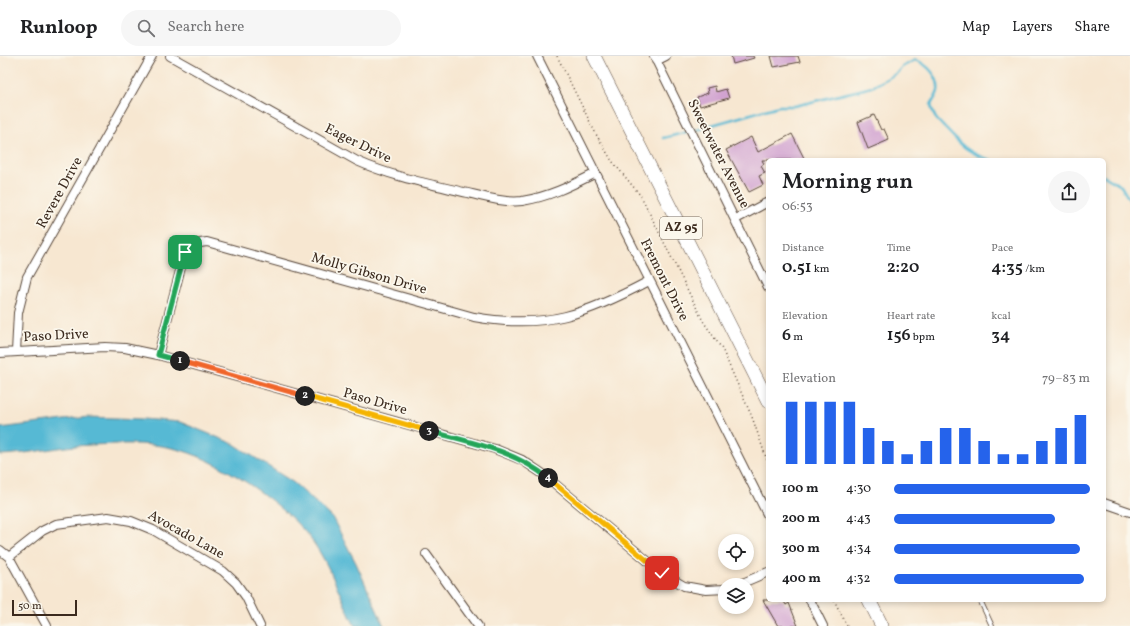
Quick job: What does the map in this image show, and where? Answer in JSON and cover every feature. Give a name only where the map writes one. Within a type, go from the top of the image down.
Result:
[{"type":"highway","name":"AZ 95","points":[[594,56],[766,397]]},
{"type":"highway","points":[[870,602],[882,626]]},
{"type":"street","name":"Revere Drive","points":[[16,352],[18,313],[27,277],[152,56]]},
{"type":"street","name":"Eager Drive","points":[[170,56],[357,161],[381,172],[402,178],[494,199],[520,201],[559,191],[596,173]]},
{"type":"street","name":"Fremont Drive","points":[[537,56],[766,512]]},
{"type":"street","points":[[655,59],[666,56]]},
{"type":"street","name":"Sweetwater Avenue","points":[[655,59],[736,218],[766,283]]},
{"type":"street","points":[[736,218],[766,203]]},
{"type":"street","name":"Molly Gibson Drive","points":[[158,355],[185,252],[193,244],[207,242],[474,317],[496,321],[533,322],[556,319],[611,301],[649,281]]},
{"type":"street","name":"Paso Drive","points":[[0,353],[105,347],[125,348],[158,355],[502,452],[522,460],[543,474],[662,573],[684,586],[706,590],[718,589]]},
{"type":"street","points":[[1106,504],[1130,512]]},
{"type":"street","name":"Avocado Lane","points":[[9,557],[42,531],[56,524],[108,517],[131,521],[154,530],[223,571],[236,583],[246,597],[260,626]]},
{"type":"street","points":[[0,550],[9,557],[47,626]]},
{"type":"street","points":[[426,554],[478,626]]},
{"type":"street","points":[[754,578],[766,573]]},
{"type":"street","points":[[811,602],[823,626]]},
{"type":"lane","points":[[981,602],[992,626]]},
{"type":"path","points":[[556,56],[597,136],[612,161],[641,196],[703,321],[722,349],[752,417],[766,457]]},
{"type":"path","points":[[835,602],[847,626]]},
{"type":"water","points":[[88,417],[180,422],[234,444],[294,483],[332,517],[356,563],[384,626],[355,626],[331,572],[313,542],[301,528],[269,498],[250,484],[209,461],[190,453],[172,448],[141,444],[79,446],[0,455],[0,428]]},
{"type":"building","points":[[731,56],[753,56],[754,58],[733,64]]},
{"type":"building","points":[[771,56],[798,56],[800,62],[774,67]]},
{"type":"building","points":[[715,86],[716,92],[726,89],[729,98],[700,106],[697,97],[708,93],[707,88]]},
{"type":"building","points":[[874,115],[881,130],[884,129],[889,140],[868,149],[858,122]]},
{"type":"building","points":[[792,134],[804,158],[766,158],[766,160],[762,160],[764,164],[761,166],[765,173],[759,176],[763,185],[749,192],[726,150],[751,137],[758,152]]},
{"type":"building","points":[[763,600],[766,600],[766,602],[784,602],[786,605],[789,603],[798,626],[778,626]]},
{"type":"waterway","points":[[663,138],[705,128],[779,106],[795,106],[872,87],[897,73],[902,67],[915,60],[928,68],[935,76],[937,81],[938,91],[931,105],[936,118],[965,148],[986,158]]},
{"type":"waterway","points":[[1106,177],[1121,186],[1130,201]]},
{"type":"route","points":[[185,252],[158,355],[495,449],[522,460],[543,474],[662,573]]}]
